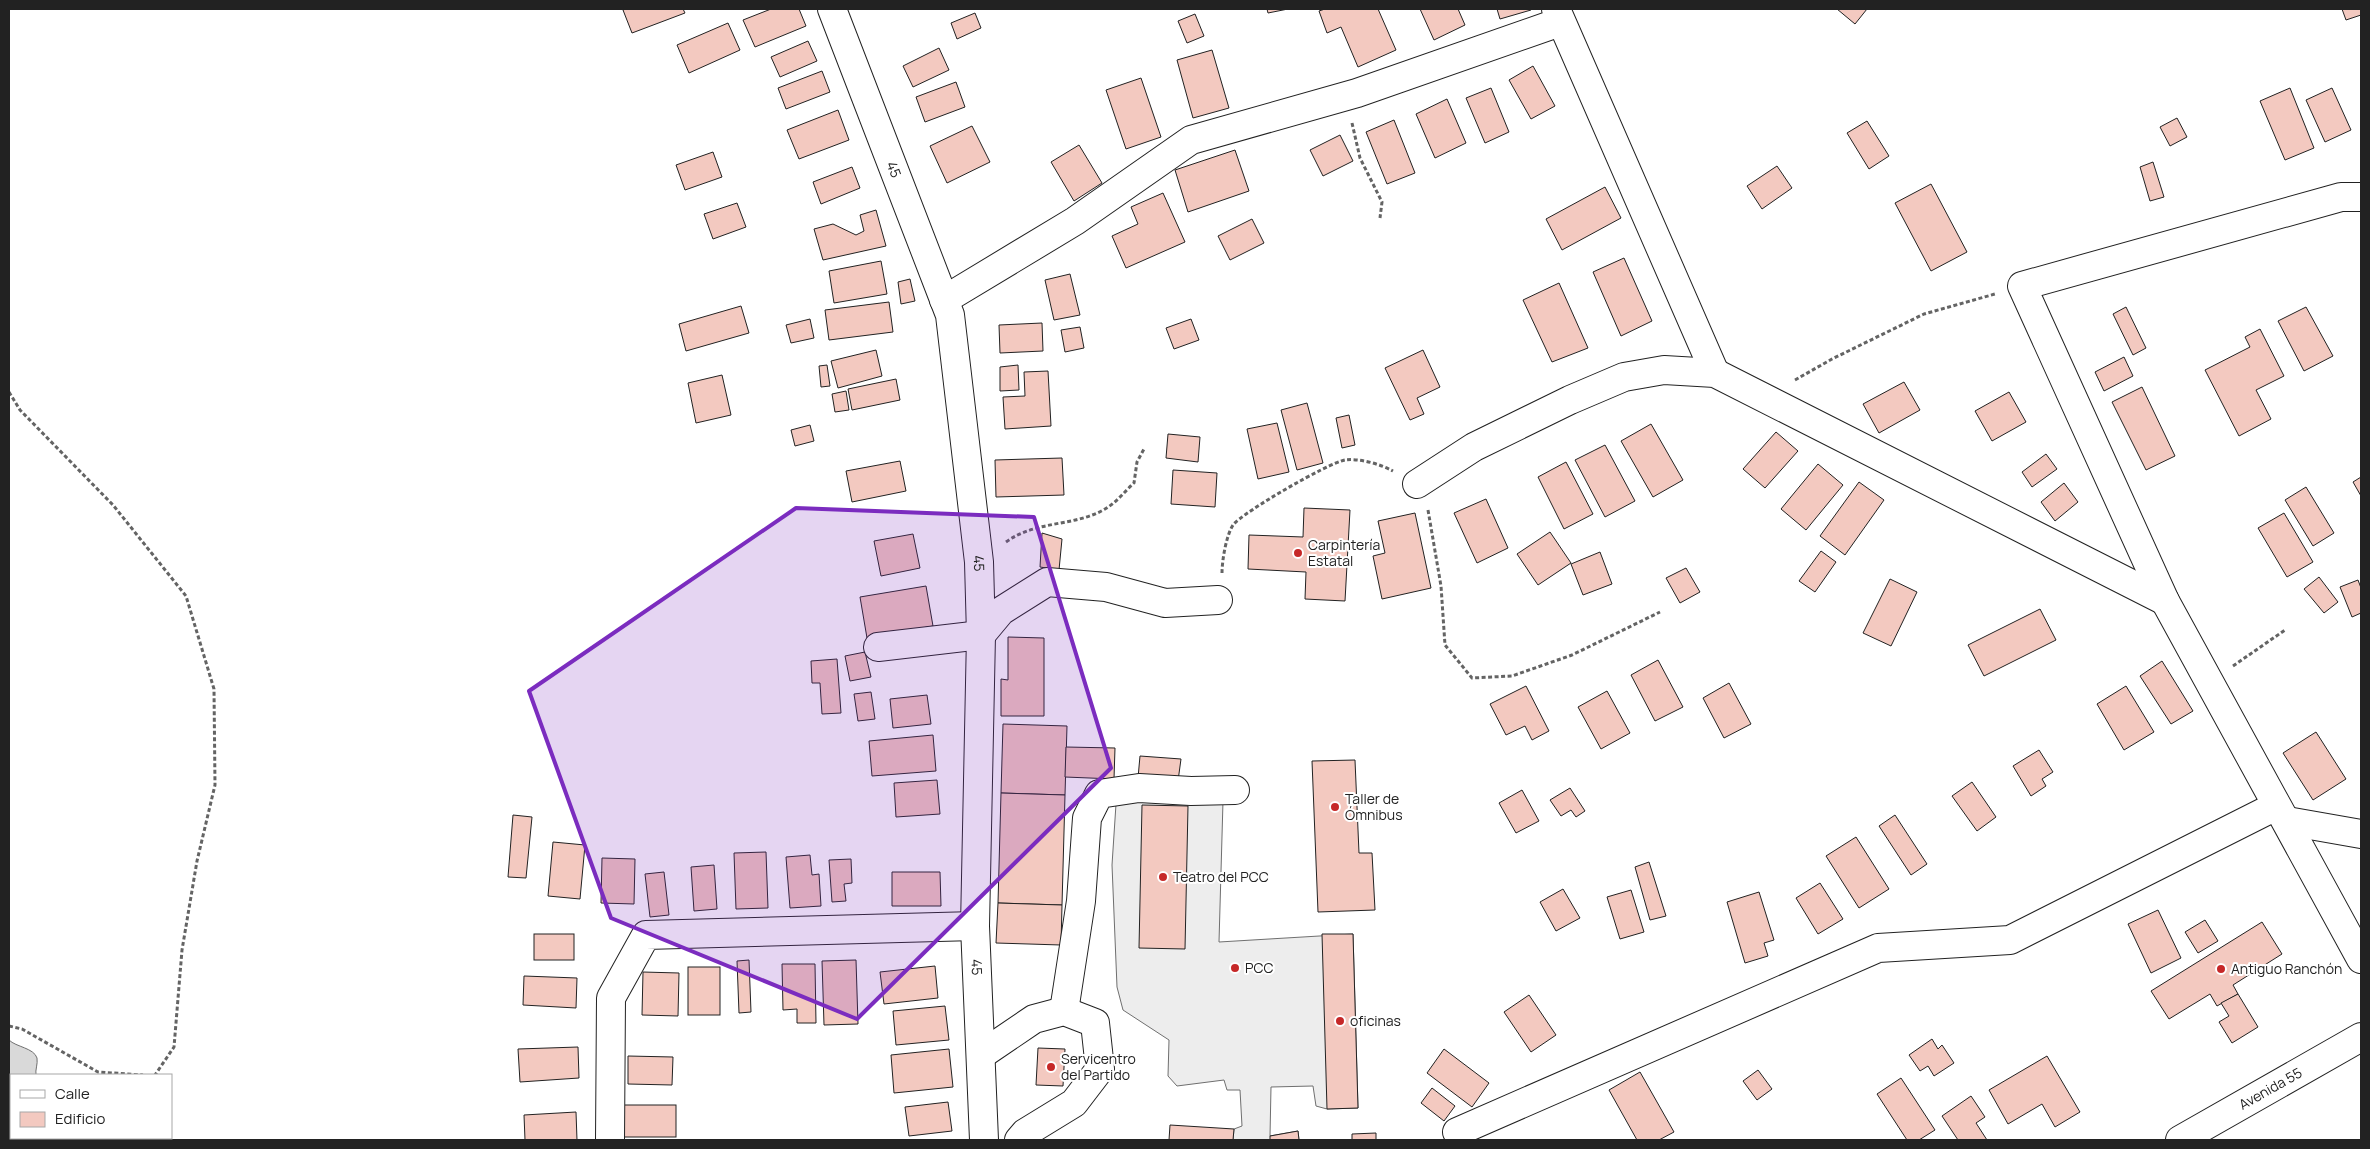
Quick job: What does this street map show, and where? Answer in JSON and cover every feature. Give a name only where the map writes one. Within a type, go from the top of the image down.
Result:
[{"type":"street","name":"45","points":[[832,9],[950,315],[980,562],[981,635],[974,926],[984,1140]]},
{"type":"street","points":[[944,300],[1075,221],[1191,140],[1357,93],[1558,15],[1715,373]]},
{"type":"street","points":[[2361,197],[2341,196],[2022,286],[2165,601],[2361,959]]},
{"type":"street","points":[[1417,484],[1474,447],[1570,400],[1624,377],[1664,370],[1715,373],[2165,601]]},
{"type":"street","points":[[878,647],[981,635],[1001,611],[1047,582],[1106,587],[1165,603],[1218,600]]},
{"type":"street","points":[[1064,1011],[1081,901],[1087,818],[1099,794],[1139,788],[1191,792],[1234,790]]},
{"type":"street","points":[[1457,1132],[1878,948],[2010,940],[2282,813],[2361,834]]},
{"type":"street","points":[[610,1140],[611,998],[646,934],[974,926]]},
{"type":"street","points":[[981,1055],[1034,1019],[1064,1011],[1095,1023],[1100,1069],[1074,1103],[1025,1133],[1019,1140]]},
{"type":"street","name":"Avenida 55","points":[[2180,1140],[2361,1038]]},
{"type":"path","points":[[1357,93],[1352,124],[1360,158],[1382,202],[1380,218]]},
{"type":"path","points":[[1765,398],[1832,359],[1924,314],[2022,286]]},
{"type":"path","points":[[9,392],[20,410],[113,505],[186,596],[214,689],[215,785],[197,861],[182,950],[174,1047],[156,1074]]},
{"type":"path","points":[[980,562],[1010,539],[1028,530],[1044,524],[1067,522],[1106,508],[1134,483],[1137,462],[1144,449]]},
{"type":"path","points":[[1218,600],[1223,589],[1222,559],[1233,526],[1256,508],[1304,479],[1344,460],[1366,462],[1390,469],[1417,484],[1430,517],[1446,645],[1472,678],[1512,676],[1572,655],[1660,612]]},
{"type":"path","points":[[2210,682],[2285,630]]},
{"type":"path","points":[[9,1026],[22,1029],[98,1072],[128,1074]]},
{"type":"highlighted area","points":[[796,508],[1034,517],[1111,768],[857,1019],[611,918],[529,691]]},
{"type":"shaded area","name":"PCC","points":[[1138,798],[1223,801],[1219,942],[1353,934],[1358,1108],[1327,1109],[1316,1106],[1313,1086],[1271,1087],[1270,1136],[1298,1131],[1299,1140],[1233,1140],[1234,1129],[1242,1126],[1240,1090],[1227,1090],[1224,1080],[1177,1086],[1168,1076],[1169,1040],[1123,1010],[1117,987],[1112,865],[1116,804]]},
{"type":"shaded area","points":[[9,1040],[29,1050],[37,1058],[36,1074],[10,1074],[10,1139],[70,1140],[9,1140]]},
{"type":"building","points":[[683,9],[685,13],[632,33],[623,10]]},
{"type":"building","points":[[771,9],[799,9],[806,26],[755,47],[743,20]]},
{"type":"building","points":[[1267,9],[1288,9],[1268,13]]},
{"type":"building","points":[[1325,9],[1378,9],[1396,50],[1358,67],[1341,27],[1327,33],[1319,11]]},
{"type":"building","points":[[1420,9],[1458,9],[1465,25],[1434,40]]},
{"type":"building","points":[[1497,9],[1531,9],[1531,10],[1500,19]]},
{"type":"building","points":[[1837,9],[1867,9],[1855,24]]},
{"type":"building","points":[[2342,9],[2361,9],[2361,15],[2346,20]]},
{"type":"building","points":[[975,13],[981,28],[957,39],[951,23]]},
{"type":"building","points":[[1195,14],[1204,36],[1187,43],[1178,21]]},
{"type":"building","points":[[728,23],[740,50],[689,73],[677,45]]},
{"type":"building","points":[[808,41],[817,61],[780,77],[771,57]]},
{"type":"building","points":[[939,48],[949,70],[913,87],[903,66]]},
{"type":"building","points":[[1212,50],[1229,108],[1193,118],[1177,60]]},
{"type":"building","points":[[1533,66],[1555,106],[1531,119],[1509,80]]},
{"type":"building","points":[[822,71],[830,92],[786,109],[778,88]]},
{"type":"building","points":[[1141,78],[1161,137],[1126,149],[1106,90]]},
{"type":"building","points":[[956,82],[965,107],[925,122],[916,97]]},
{"type":"building","points":[[1491,88],[1509,132],[1485,143],[1466,98]]},
{"type":"building","points":[[2290,88],[2314,148],[2285,160],[2260,101]]},
{"type":"building","points":[[2332,88],[2351,130],[2325,142],[2306,100]]},
{"type":"building","points":[[1447,99],[1466,143],[1435,158],[1416,114]]},
{"type":"building","points":[[838,110],[849,140],[799,159],[787,130]]},
{"type":"building","points":[[2177,118],[2187,137],[2170,146],[2160,127]]},
{"type":"building","points":[[1394,120],[1415,173],[1387,184],[1366,132]]},
{"type":"building","points":[[1867,121],[1889,156],[1869,169],[1847,133]]},
{"type":"building","points":[[972,126],[990,162],[947,183],[930,146]]},
{"type":"building","points":[[1340,135],[1353,161],[1323,176],[1310,150]]},
{"type":"building","points":[[1079,145],[1102,183],[1074,201],[1051,162]]},
{"type":"building","points":[[1235,150],[1249,191],[1188,212],[1175,170]]},
{"type":"building","points":[[713,152],[722,177],[685,190],[676,165]]},
{"type":"building","points":[[2153,162],[2164,197],[2150,201],[2140,167]]},
{"type":"building","points":[[1777,166],[1792,188],[1762,209],[1747,186]]},
{"type":"building","points":[[852,167],[860,188],[821,204],[813,182]]},
{"type":"building","points":[[1931,184],[1967,252],[1931,271],[1895,203]]},
{"type":"building","points":[[1605,187],[1621,218],[1562,250],[1546,219]]},
{"type":"building","points":[[1163,193],[1185,242],[1126,268],[1112,236],[1138,224],[1131,207]]},
{"type":"building","points":[[737,203],[746,227],[713,239],[704,214]]},
{"type":"building","points":[[876,210],[886,246],[823,260],[814,229],[833,224],[856,235],[864,231],[860,215]]},
{"type":"building","points":[[1252,219],[1264,243],[1230,260],[1218,236]]},
{"type":"building","points":[[1624,258],[1652,321],[1621,336],[1593,272]]},
{"type":"building","points":[[881,261],[887,294],[834,303],[829,271]]},
{"type":"building","points":[[1070,274],[1080,315],[1054,320],[1045,280]]},
{"type":"building","points":[[910,279],[915,301],[901,304],[898,282]]},
{"type":"building","points":[[1559,283],[1588,348],[1552,362],[1523,300]]},
{"type":"building","points":[[889,302],[893,332],[829,340],[825,310]]},
{"type":"building","points":[[741,306],[749,333],[686,351],[679,324]]},
{"type":"building","points":[[2126,307],[2146,348],[2133,355],[2113,314]]},
{"type":"building","points":[[2306,307],[2333,356],[2304,371],[2278,321]]},
{"type":"building","points":[[810,319],[814,338],[791,343],[786,325]]},
{"type":"building","points":[[1191,319],[1199,340],[1174,349],[1166,328]]},
{"type":"building","points":[[1042,323],[1043,351],[1000,353],[999,325]]},
{"type":"building","points":[[1080,327],[1084,348],[1065,352],[1061,330]]},
{"type":"building","points":[[2260,329],[2284,376],[2256,390],[2271,419],[2239,436],[2205,370],[2250,347],[2245,337]]},
{"type":"building","points":[[876,350],[882,376],[838,388],[831,361]]},
{"type":"building","points":[[1423,350],[1440,387],[1417,398],[1424,414],[1410,420],[1385,368]]},
{"type":"building","points":[[2124,357],[2133,376],[2104,391],[2095,372]]},
{"type":"building","points":[[827,365],[830,386],[821,387],[819,366]]},
{"type":"building","points":[[1018,365],[1019,390],[1000,391],[1000,367]]},
{"type":"building","points":[[1048,371],[1051,426],[1005,429],[1003,397],[1025,396],[1024,372]]},
{"type":"building","points":[[722,375],[731,415],[696,423],[688,383]]},
{"type":"building","points":[[896,379],[900,400],[852,410],[848,389]]},
{"type":"building","points":[[1904,382],[1920,410],[1879,433],[1863,404]]},
{"type":"building","points":[[2142,387],[2175,456],[2146,470],[2112,402]]},
{"type":"building","points":[[846,391],[849,410],[835,412],[832,394]]},
{"type":"building","points":[[2009,392],[2026,422],[1992,441],[1975,411]]},
{"type":"building","points":[[1307,403],[1323,463],[1297,470],[1281,410]]},
{"type":"building","points":[[1349,415],[1355,445],[1342,448],[1336,418]]},
{"type":"building","points":[[1277,423],[1289,472],[1258,479],[1247,429]]},
{"type":"building","points":[[1651,424],[1683,480],[1653,497],[1621,441]]},
{"type":"building","points":[[810,425],[814,441],[795,446],[791,430]]},
{"type":"building","points":[[1776,432],[1798,451],[1765,488],[1743,469]]},
{"type":"building","points":[[1168,434],[1200,437],[1198,462],[1166,458]]},
{"type":"building","points":[[1605,445],[1635,501],[1605,517],[1575,460]]},
{"type":"building","points":[[2046,454],[2057,469],[2032,487],[2022,472]]},
{"type":"building","points":[[1062,458],[1064,495],[996,497],[995,460]]},
{"type":"building","points":[[900,461],[906,491],[852,502],[846,471]]},
{"type":"building","points":[[1566,462],[1593,514],[1564,529],[1538,477]]},
{"type":"building","points":[[1818,464],[1843,485],[1806,530],[1781,509]]},
{"type":"building","points":[[1173,470],[1217,473],[1215,507],[1171,504]]},
{"type":"building","points":[[2361,477],[2361,496],[2353,482]]},
{"type":"building","points":[[1859,482],[1884,500],[1845,555],[1820,536]]},
{"type":"building","points":[[2064,483],[2078,502],[2055,521],[2041,502]]},
{"type":"building","points":[[2306,487],[2334,533],[2313,546],[2285,500]]},
{"type":"building","points":[[1486,499],[1508,548],[1477,563],[1454,513]]},
{"type":"building","name":"Carpintería Estatal","points":[[1304,508],[1350,510],[1345,601],[1305,599],[1306,572],[1248,569],[1249,535],[1303,537]]},
{"type":"building","points":[[1415,513],[1431,588],[1382,599],[1373,556],[1385,553],[1378,521]]},
{"type":"building","points":[[2284,513],[2313,562],[2287,577],[2258,528]]},
{"type":"building","points":[[1550,532],[1571,563],[1538,585],[1517,554]]},
{"type":"building","points":[[1042,533],[1062,539],[1059,570],[1040,567]]},
{"type":"building","points":[[913,534],[920,568],[881,576],[874,541]]},
{"type":"building","points":[[1821,551],[1836,562],[1815,592],[1799,581]]},
{"type":"building","points":[[1600,552],[1612,584],[1583,595],[1571,564]]},
{"type":"building","points":[[1686,568],[1700,592],[1680,603],[1666,578]]},
{"type":"building","points":[[2319,577],[2338,602],[2324,613],[2304,589]]},
{"type":"building","points":[[1890,579],[1917,592],[1891,646],[1863,633]]},
{"type":"building","points":[[2358,580],[2361,588],[2361,613],[2352,617],[2340,587]]},
{"type":"building","points":[[926,586],[933,626],[867,638],[860,597]]},
{"type":"building","points":[[2040,609],[2056,640],[1984,676],[1968,645]]},
{"type":"building","points":[[1008,637],[1044,638],[1044,716],[1001,716],[1001,679],[1008,680]]},
{"type":"building","points":[[865,652],[871,677],[850,681],[845,656]]},
{"type":"building","points":[[837,659],[841,713],[822,714],[820,683],[812,683],[811,661]]},
{"type":"building","points":[[1658,660],[1683,707],[1655,721],[1631,675]]},
{"type":"building","points":[[2162,661],[2193,711],[2171,724],[2140,676]]},
{"type":"building","points":[[1729,683],[1751,724],[1724,738],[1703,698]]},
{"type":"building","points":[[1526,686],[1549,731],[1532,740],[1525,726],[1506,735],[1490,704]]},
{"type":"building","points":[[2126,686],[2154,732],[2124,750],[2097,704]]},
{"type":"building","points":[[1607,691],[1630,733],[1601,749],[1578,707]]},
{"type":"building","points":[[871,692],[875,719],[858,721],[854,694]]},
{"type":"building","points":[[927,695],[931,724],[893,728],[890,699]]},
{"type":"building","points":[[1003,724],[1067,726],[1065,795],[1001,793]]},
{"type":"building","points":[[2316,732],[2346,779],[2313,800],[2283,753]]},
{"type":"building","points":[[933,735],[936,771],[872,776],[869,741]]},
{"type":"building","points":[[1066,747],[1115,748],[1114,779],[1065,777]]},
{"type":"building","points":[[2039,750],[2053,772],[2042,779],[2046,786],[2031,796],[2013,766]]},
{"type":"building","points":[[1140,756],[1181,759],[1178,781],[1138,778]]},
{"type":"building","name":"Taller de Ómnibus","points":[[1355,760],[1359,853],[1372,853],[1375,910],[1318,912],[1312,761]]},
{"type":"building","points":[[937,780],[940,814],[896,817],[894,783]]},
{"type":"building","points":[[1972,782],[1996,817],[1977,831],[1952,796]]},
{"type":"building","points":[[1570,788],[1585,811],[1576,817],[1571,810],[1561,816],[1550,800]]},
{"type":"building","points":[[1522,790],[1539,821],[1516,833],[1499,803]]},
{"type":"building","points":[[1001,793],[1065,795],[1062,905],[998,903]]},
{"type":"building","name":"Teatro del PCC","points":[[1142,805],[1188,806],[1185,949],[1139,948]]},
{"type":"building","points":[[513,815],[532,817],[526,878],[508,877]]},
{"type":"building","points":[[1895,815],[1927,864],[1911,875],[1879,826]]},
{"type":"building","points":[[1856,837],[1889,889],[1859,908],[1826,856]]},
{"type":"building","points":[[553,842],[585,845],[580,899],[548,896]]},
{"type":"building","points":[[766,852],[768,908],[736,909],[734,853]]},
{"type":"building","points":[[810,855],[812,875],[819,874],[821,906],[790,908],[786,857]]},
{"type":"building","points":[[602,858],[635,859],[634,904],[601,903]]},
{"type":"building","points":[[851,859],[852,883],[844,884],[846,901],[832,902],[829,860]]},
{"type":"building","points":[[1649,862],[1666,916],[1650,920],[1635,867]]},
{"type":"building","points":[[714,865],[717,909],[694,911],[691,867]]},
{"type":"building","points":[[664,872],[669,915],[650,917],[645,874]]},
{"type":"building","points":[[892,872],[940,872],[941,906],[892,906]]},
{"type":"building","points":[[1820,883],[1843,919],[1818,934],[1796,898]]},
{"type":"building","points":[[1563,889],[1580,918],[1556,931],[1540,902]]},
{"type":"building","points":[[1631,890],[1644,932],[1620,939],[1607,897]]},
{"type":"building","points":[[1759,892],[1774,940],[1764,943],[1768,956],[1745,963],[1727,902]]},
{"type":"building","points":[[998,903],[1062,905],[1061,945],[996,943]]},
{"type":"building","points":[[2158,910],[2181,958],[2151,973],[2128,924]]},
{"type":"building","points":[[2205,920],[2218,941],[2198,953],[2185,932]]},
{"type":"building","name":"Antiguo Ranchón","points":[[2262,922],[2282,954],[2233,985],[2238,994],[2217,1006],[2210,994],[2169,1019],[2151,991]]},
{"type":"building","points":[[534,934],[574,934],[574,960],[534,960]]},
{"type":"building","name":"oficinas","points":[[1322,934],[1353,934],[1358,1108],[1327,1109]]},
{"type":"building","points":[[749,960],[751,1012],[739,1013],[737,961]]},
{"type":"building","points":[[856,960],[858,1024],[824,1025],[822,961]]},
{"type":"building","points":[[782,964],[815,964],[816,1023],[797,1023],[797,1009],[783,1010]]},
{"type":"building","points":[[935,966],[938,998],[884,1004],[880,972]]},
{"type":"building","points":[[688,967],[720,967],[720,1015],[688,1015]]},
{"type":"building","points":[[643,972],[679,973],[678,1016],[642,1015]]},
{"type":"building","points":[[524,976],[577,978],[576,1008],[523,1005]]},
{"type":"building","points":[[2238,994],[2258,1027],[2232,1043],[2219,1022],[2229,1016],[2221,1003]]},
{"type":"building","points":[[1529,995],[1556,1035],[1531,1052],[1504,1012]]},
{"type":"building","points":[[945,1006],[949,1040],[896,1045],[893,1011]]},
{"type":"building","points":[[1932,1039],[1938,1049],[1942,1045],[1954,1063],[1934,1076],[1928,1066],[1920,1071],[1909,1055]]},
{"type":"building","points":[[578,1047],[579,1078],[520,1082],[518,1049]]},
{"type":"building","name":"Servicentro del Partido","points":[[1038,1048],[1065,1049],[1063,1086],[1036,1085]]},
{"type":"building","points":[[949,1049],[953,1087],[894,1093],[891,1055]]},
{"type":"building","points":[[1444,1049],[1489,1083],[1472,1107],[1427,1073]]},
{"type":"building","points":[[628,1056],[673,1057],[672,1085],[628,1084]]},
{"type":"building","points":[[2047,1056],[2080,1112],[2055,1127],[2042,1104],[2008,1124],[1989,1090]]},
{"type":"building","points":[[1758,1070],[1772,1089],[1757,1100],[1743,1081]]},
{"type":"building","points":[[1640,1072],[1674,1132],[1659,1140],[1637,1140],[1609,1090]]},
{"type":"building","points":[[1901,1078],[1935,1130],[1919,1140],[1907,1140],[1877,1094]]},
{"type":"building","points":[[1432,1088],[1455,1106],[1444,1121],[1421,1103]]},
{"type":"building","points":[[1971,1096],[1985,1117],[1976,1123],[1987,1140],[1958,1140],[1942,1116]]},
{"type":"building","points":[[948,1102],[952,1131],[909,1136],[905,1107]]},
{"type":"building","points":[[622,1105],[676,1105],[676,1137],[622,1137]]},
{"type":"building","points":[[576,1112],[577,1140],[525,1140],[524,1115]]},
{"type":"building","points":[[1170,1125],[1234,1129],[1233,1140],[1169,1140]]},
{"type":"building","points":[[1298,1131],[1299,1140],[1270,1140],[1270,1136]]},
{"type":"building","points":[[1376,1133],[1376,1140],[1352,1140],[1352,1134]]},
{"type":"place","name":"Carpintería Estatal","points":[[1298,553]]},
{"type":"place","name":"Taller de Ómnibus","points":[[1335,807]]},
{"type":"place","name":"Teatro del PCC","points":[[1163,877]]},
{"type":"place","name":"PCC","points":[[1235,968]]},
{"type":"place","name":"Antiguo Ranchón","points":[[2221,969]]},
{"type":"place","name":"oficinas","points":[[1340,1021]]},
{"type":"place","name":"Servicentro del Partido","points":[[1051,1067]]}]
